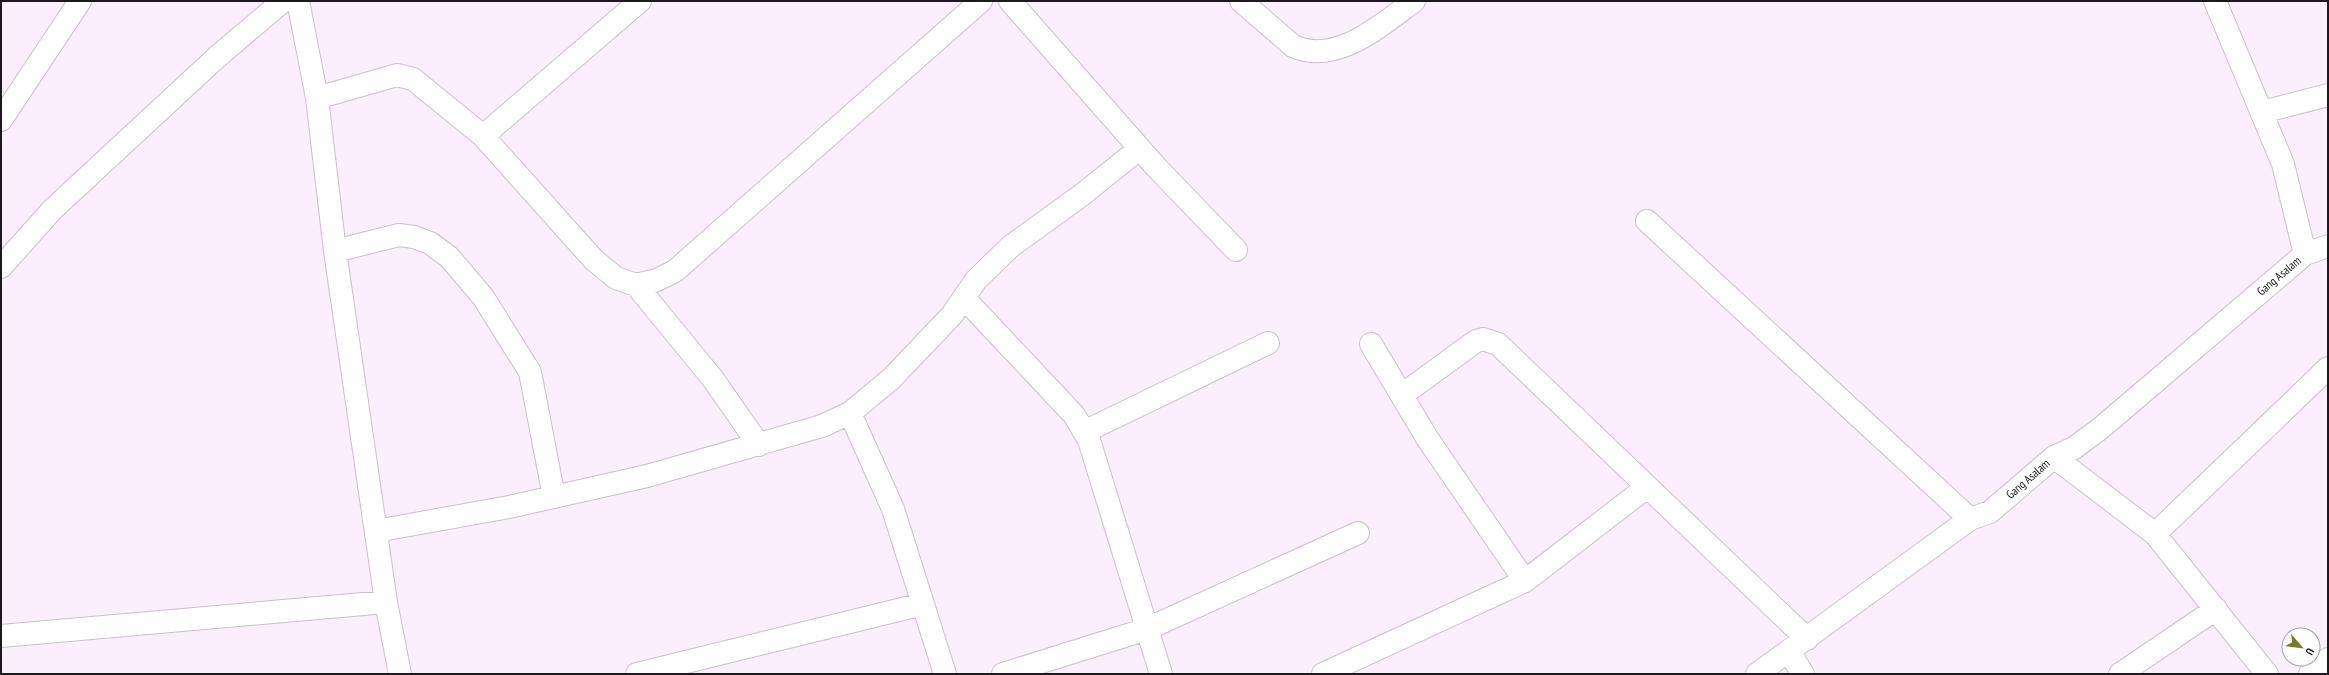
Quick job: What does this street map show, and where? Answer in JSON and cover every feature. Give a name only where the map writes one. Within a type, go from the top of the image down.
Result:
[{"type":"street","points":[[1,120],[80,1]]},
{"type":"street","points":[[1,267],[53,209],[217,57],[283,1]]},
{"type":"street","points":[[298,1],[317,98],[335,251],[386,602],[400,674]]},
{"type":"street","points":[[482,136],[640,1]]},
{"type":"street","points":[[636,285],[657,280],[675,271],[981,1]]},
{"type":"street","points":[[1010,1],[1139,149],[1236,250]]},
{"type":"street","points":[[1241,1],[1292,46],[1302,50],[1313,51],[1335,48],[1356,42],[1414,1]]},
{"type":"street","points":[[2215,1],[2283,164],[2305,254],[2328,246]]},
{"type":"street","points":[[317,98],[397,75],[405,76],[422,85],[482,136],[594,260],[616,278],[636,285],[713,379],[759,445]]},
{"type":"street","points":[[2262,112],[2328,95]]},
{"type":"street","points":[[376,531],[509,507],[647,476],[822,426],[850,414],[891,379],[952,315],[976,280],[1010,248],[1083,194],[1139,149]]},
{"type":"street","points":[[1647,221],[1970,519]]},
{"type":"street","points":[[335,251],[399,234],[414,237],[430,243],[448,257],[483,297],[530,372],[554,497]]},
{"type":"street","name":"Gang Asalam","points":[[1757,674],[1970,519],[1990,512],[2054,457],[2074,448],[2101,428],[2305,254]]},
{"type":"street","points":[[964,298],[1074,415],[1089,440],[1161,674]]},
{"type":"street","points":[[1402,395],[1476,341],[1491,341],[1502,346],[1647,487],[1807,639]]},
{"type":"street","points":[[1084,432],[1268,343]]},
{"type":"street","points":[[1371,344],[1427,438],[1525,581]]},
{"type":"street","points":[[2155,534],[2328,368]]},
{"type":"street","points":[[850,414],[892,509],[944,674]]},
{"type":"street","points":[[2054,457],[2155,534],[2267,674]]},
{"type":"street","points":[[1323,674],[1370,650],[1525,581],[1647,487]]},
{"type":"street","points":[[1003,674],[1147,628],[1358,533]]},
{"type":"street","points":[[1,636],[386,602]]},
{"type":"street","points":[[637,674],[923,604]]},
{"type":"street","points":[[2120,674],[2216,609]]},
{"type":"street","points":[[1789,652],[1803,674]]},
{"type":"street","points":[[2310,674],[2328,659]]}]
